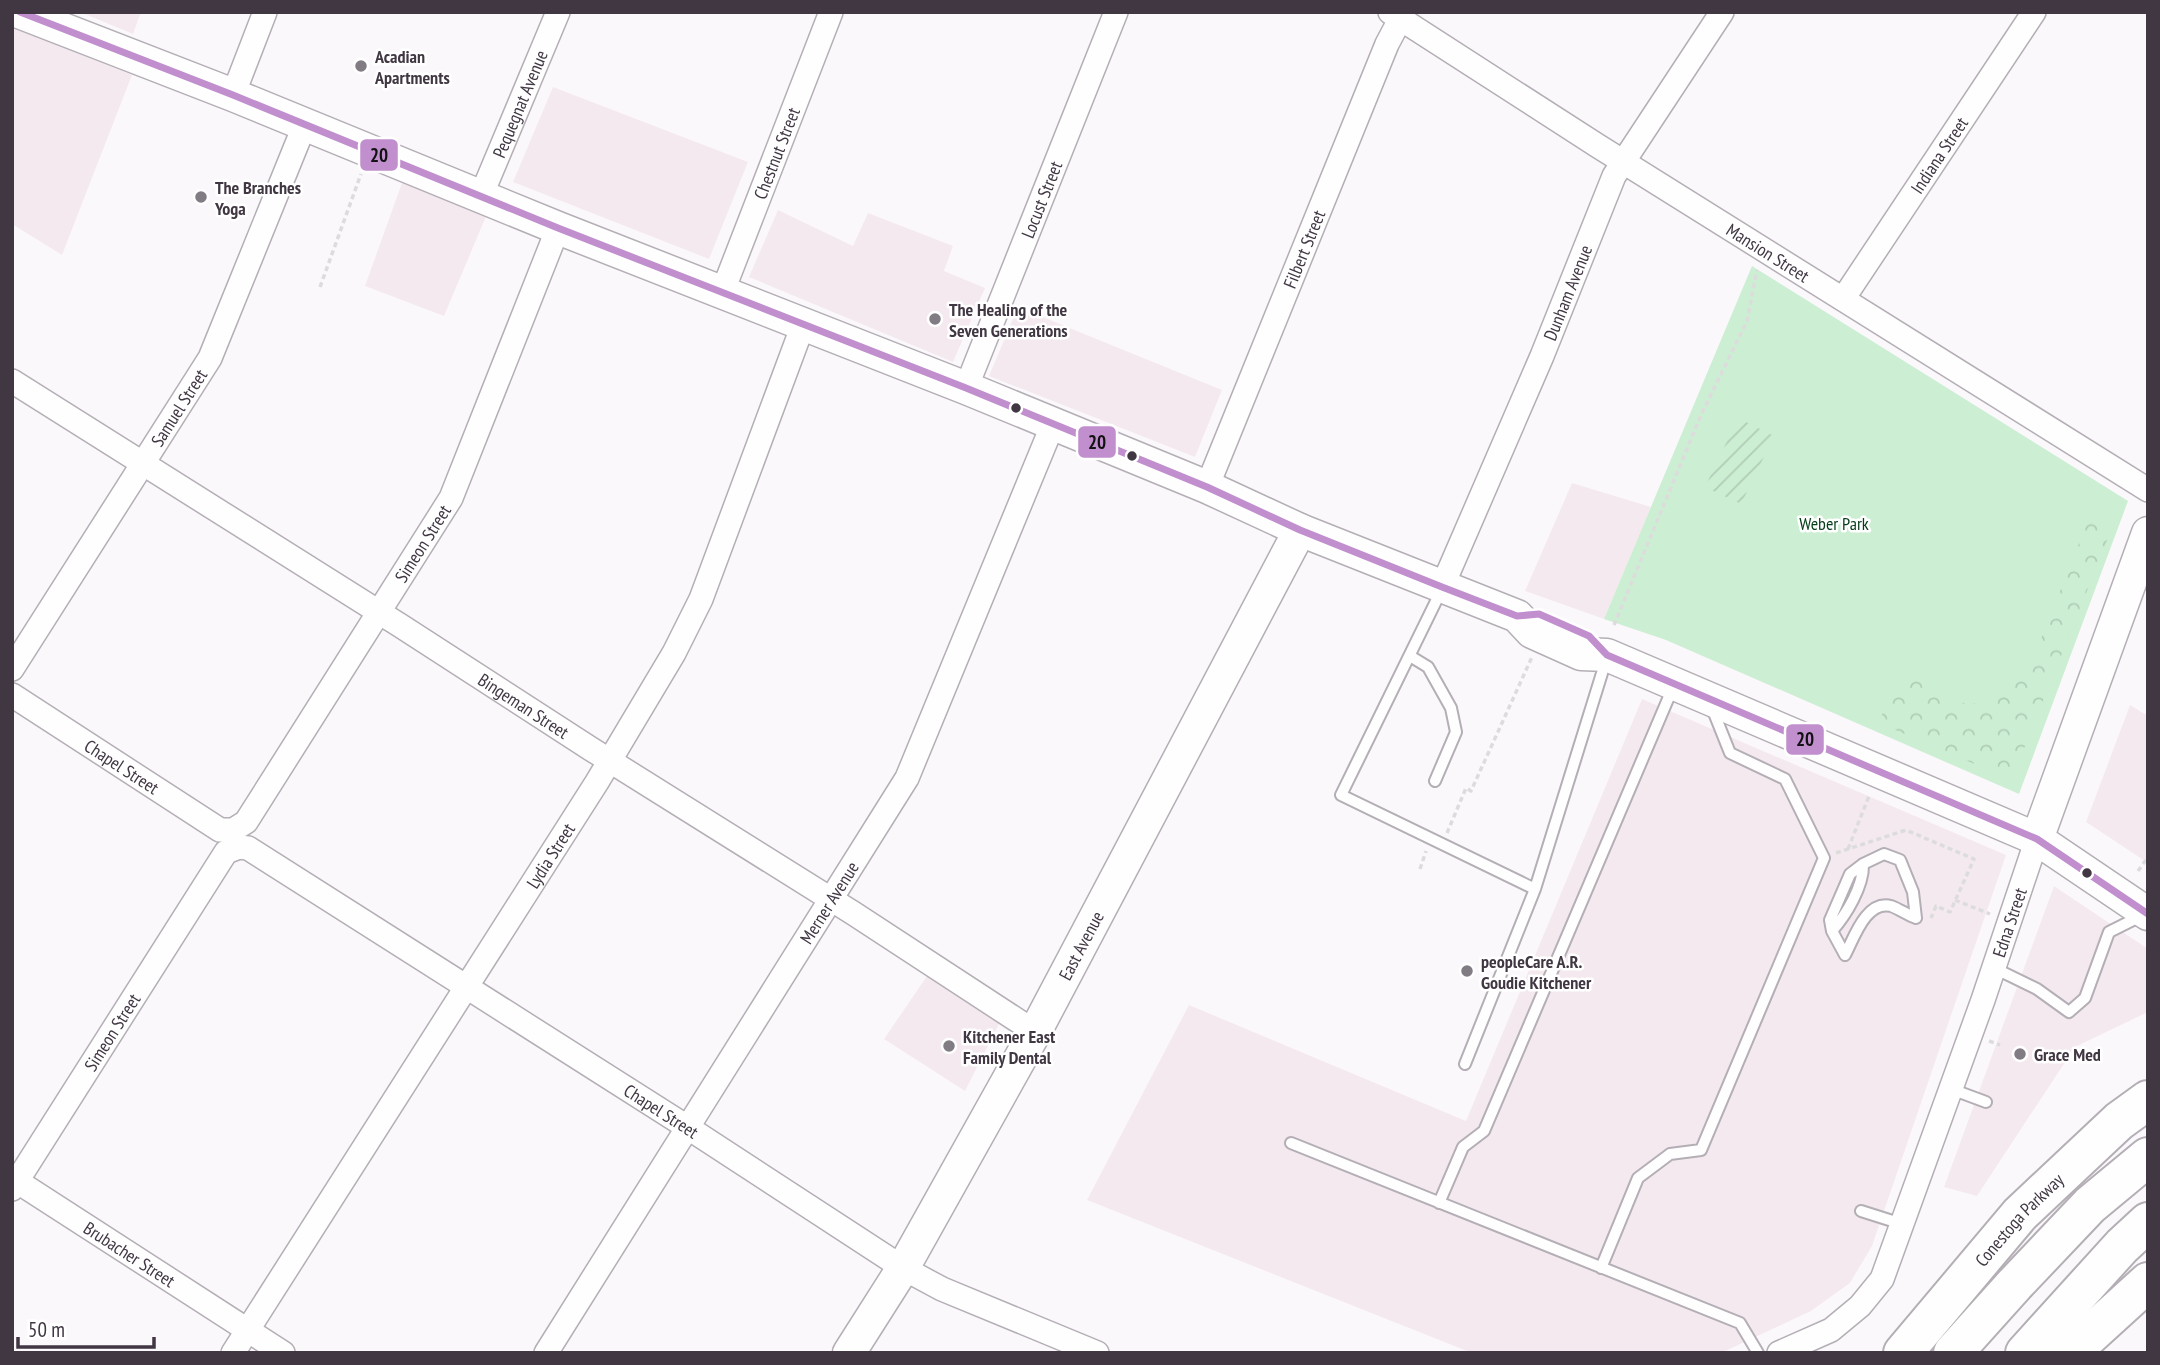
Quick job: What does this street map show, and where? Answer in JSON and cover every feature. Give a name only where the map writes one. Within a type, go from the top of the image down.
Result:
[{"type":"highway","name":"Conestoga Parkway","points":[[1903,1353],[2021,1214],[2119,1121],[2148,1100]]},
{"type":"highway","points":[[1953,1353],[2090,1205],[2148,1157]]},
{"type":"highway","points":[[2025,1353],[2122,1246],[2148,1222]]},
{"type":"highway","points":[[2070,1353],[2148,1282]]},
{"type":"main road","points":[[19,12],[966,388],[1207,487],[1300,530],[1443,587],[1517,616],[1539,614],[1589,636],[1611,640],[1674,684],[2037,839],[2147,914]]},
{"type":"main road","name":"East Avenue","points":[[849,1353],[903,1268],[1035,1032],[1300,530]]},
{"type":"main road","name":"Edna Street","points":[[2037,839],[2148,533]]},
{"type":"street","points":[[233,95],[265,12]]},
{"type":"street","name":"Pequegnat Avenue","points":[[481,196],[558,12]]},
{"type":"street","name":"Chestnut Street","points":[[722,293],[831,12]]},
{"type":"street","name":"Locust Street","points":[[966,388],[1116,12]]},
{"type":"street","name":"Dunham Avenue","points":[[1443,587],[1542,356],[1614,176],[1722,12]]},
{"type":"street","name":"Indiana Street","points":[[1843,299],[2034,12]]},
{"type":"street","name":"Mansion Street","points":[[1398,14],[1623,161],[2148,490]]},
{"type":"street","name":"Filbert Street","points":[[1207,487],[1398,14]]},
{"type":"street","name":"Samuel Street","points":[[12,669],[144,464],[219,340],[305,124]]},
{"type":"street","name":"Simeon Street","points":[[14,1183],[451,498],[558,228]]},
{"type":"street","name":"Lydia Street","points":[[233,1353],[610,761],[674,653],[701,599],[803,325]]},
{"type":"street","name":"Bingeman Street","points":[[12,381],[832,900],[1035,1032]]},
{"type":"street","name":"Merner Avenue","points":[[546,1353],[907,778],[1053,424]]},
{"type":"street","name":"Chapel Street","points":[[12,695],[903,1268],[942,1289],[1097,1353]]},
{"type":"street","name":"Edna Street","points":[[1779,1353],[1831,1330],[1860,1306],[1882,1279],[1994,968],[2037,839]]},
{"type":"street","name":"Brubacher Street","points":[[14,1183],[283,1353]]},
{"type":"lane","points":[[1443,587],[1340,796],[1535,889]]},
{"type":"lane","points":[[1465,1064],[1535,889],[1611,640]]},
{"type":"lane","points":[[1410,656],[1428,667],[1451,708],[1456,732],[1435,781]]},
{"type":"lane","points":[[1439,1203],[1463,1147],[1484,1131],[1674,684]]},
{"type":"lane","points":[[1601,1268],[1638,1178],[1670,1154],[1701,1150],[1824,858],[1785,779],[1730,753],[1708,699]]},
{"type":"lane","points":[[1884,855],[1900,860],[1913,892],[1916,918],[1889,906],[1877,907],[1868,913],[1844,955],[1832,931],[1841,920],[1864,875],[1863,864],[1884,855]]},
{"type":"lane","points":[[1994,968],[2037,989],[2069,1012],[2085,998],[2109,932],[2147,914]]},
{"type":"lane","points":[[1951,1089],[1986,1102]]},
{"type":"lane","points":[[1291,1143],[1740,1323],[1758,1353]]},
{"type":"lane","points":[[1861,1212],[1902,1224]]},
{"type":"path","points":[[320,287],[365,166]]},
{"type":"path","points":[[1611,640],[1701,415],[1747,320],[1761,247]]},
{"type":"path","points":[[1420,869],[1426,849],[1447,834],[1466,788],[1471,791],[1534,652]]},
{"type":"path","points":[[1848,849],[1869,796]]},
{"type":"path","points":[[1824,858],[1906,830],[1974,859],[1950,912],[1936,906],[1929,924]]},
{"type":"path","points":[[2138,871],[2148,857]]},
{"type":"path","points":[[1955,900],[1990,914]]},
{"type":"shaded area","points":[[80,12],[141,12],[133,34]]},
{"type":"shaded area","points":[[12,27],[132,75],[62,255],[12,224]]},
{"type":"shaded area","points":[[553,87],[748,162],[709,259],[513,182]]},
{"type":"shaded area","points":[[402,183],[487,214],[444,316],[365,286]]},
{"type":"shaded area","points":[[778,210],[853,246],[868,213],[953,246],[944,271],[985,288],[953,362],[749,277]]},
{"type":"shaded area","points":[[1018,307],[1222,390],[1195,457],[989,376]]},
{"type":"shaded area","points":[[1572,483],[1651,507],[1604,619],[1525,591]]},
{"type":"shaded area","points":[[1642,699],[2006,855],[1872,1246],[1850,1283],[1811,1311],[1721,1353],[1472,1353],[1087,1200],[1189,1005],[1466,1121]]},
{"type":"shaded area","points":[[2130,705],[2148,716],[2148,863],[2086,822]]},
{"type":"shaded area","points":[[2054,886],[2148,949],[2148,1012],[2075,1047],[1977,1196],[1944,1187]]},
{"type":"shaded area","points":[[927,976],[1001,1020],[965,1091],[884,1039]]},
{"type":"green space","name":"Weber Park","points":[[1752,266],[2128,501],[2019,794],[1666,640],[1604,619]]},
{"type":"green space","points":[[1738,418],[1774,436],[1741,504],[1705,487]]},
{"type":"green space","points":[[2090,516],[2112,528],[2017,766],[1998,774],[1879,723],[1897,671],[1970,706],[2029,669]]},
{"type":"transit line","name":"20","points":[[20,12],[966,388],[1207,487],[1300,530],[1442,587],[1517,616],[1539,614],[1589,636],[1607,655],[2037,839],[2148,914]]},
{"type":"place","name":"Acadian Apartments","points":[[361,66]]},
{"type":"place","name":"The Branches Yoga","points":[[201,197]]},
{"type":"place","name":"The Healing of the Seven Generations","points":[[935,319]]},
{"type":"place","name":"peopleCare A.R. Goudie Kitchener","points":[[1467,971]]},
{"type":"place","name":"Kitchener East Family Dental","points":[[949,1046]]},
{"type":"place","name":"Grace Med","points":[[2020,1054]]}]
